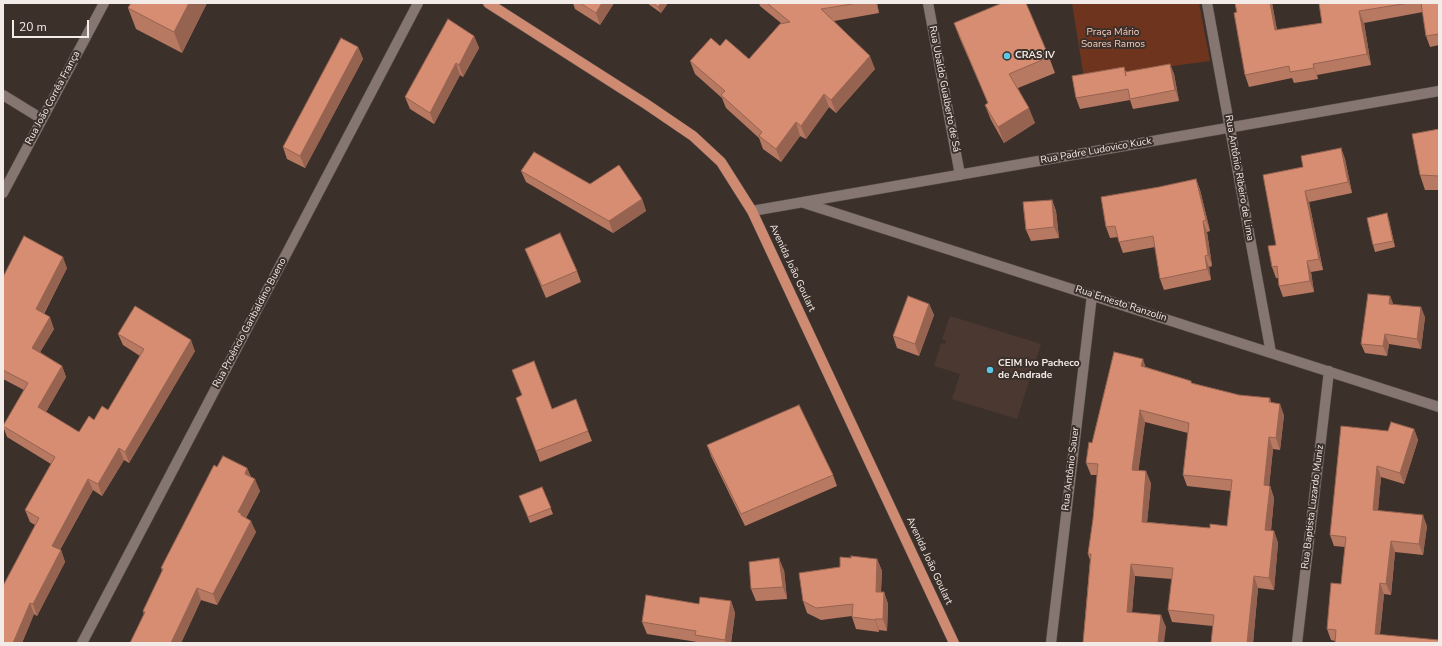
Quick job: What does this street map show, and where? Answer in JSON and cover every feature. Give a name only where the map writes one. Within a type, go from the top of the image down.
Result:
[{"type":"main road","name":"Avenida João Goulart","points":[[488,3],[646,104],[693,136],[721,162],[752,211],[954,643]]},
{"type":"street","name":"Rua João Corrêa França","points":[[3,193],[104,3]]},
{"type":"street","name":"Rua Proêncio Garibaldino Bueno","points":[[82,643],[418,3]]},
{"type":"street","name":"Rua Ubaldo Gualberto de Sá","points":[[928,3],[960,175]]},
{"type":"street","name":"Rua Antônio Ribeiro de Lima","points":[[1207,3],[1271,353]]},
{"type":"street","name":"Rua Padre Ludovico Kuck","points":[[752,211],[1439,91]]},
{"type":"street","points":[[3,95],[42,119]]},
{"type":"street","name":"Rua Ernesto Ranzolin","points":[[802,202],[1439,407]]},
{"type":"street","name":"Rua Antônio Sauer","points":[[1051,643],[1092,295]]},
{"type":"street","name":"Rua Baptista Luzardo Muniz","points":[[1297,643],[1329,371]]},
{"type":"shaded area","name":"CEIM Ivo Pacheco de Andrade","points":[[950,316],[1041,344],[1017,419],[952,399],[960,374],[934,366],[941,343],[945,344],[946,341],[942,339]]},
{"type":"green space","name":"Praça Mário Soares Ramos","points":[[1072,3],[1199,3],[1210,61],[1084,78]]},
{"type":"building","points":[[131,3],[189,3],[174,32],[128,8]]},
{"type":"building","points":[[580,3],[602,3],[596,13]]},
{"type":"building","points":[[653,3],[661,3],[658,7]]},
{"type":"building","points":[[767,3],[858,3],[821,9],[870,56],[831,100],[824,94],[801,126],[796,122],[776,149],[759,136],[762,132],[721,95],[725,91],[690,61],[711,38],[720,46],[726,39],[749,59],[780,24],[790,22]]},
{"type":"building","name":"CRAS IV","points":[[1002,3],[1026,3],[1049,57],[1009,74],[1029,108],[998,127],[985,105],[988,103],[954,23]]},
{"type":"building","points":[[1235,3],[1270,3],[1275,30],[1322,23],[1319,3],[1409,3],[1359,11],[1367,54],[1313,64],[1314,68],[1290,72],[1289,66],[1245,75],[1234,13],[1237,12]]},
{"type":"building","points":[[1421,3],[1439,3],[1439,34],[1426,36]]},
{"type":"building","points":[[448,19],[474,36],[459,65],[456,63],[430,113],[405,97]]},
{"type":"building","points":[[341,38],[358,47],[300,156],[283,147]]},
{"type":"building","points":[[1170,64],[1175,90],[1130,99],[1128,89],[1076,98],[1072,76],[1124,67],[1125,72]]},
{"type":"building","points":[[1439,129],[1439,176],[1420,175],[1412,134]]},
{"type":"building","points":[[1341,148],[1348,182],[1305,191],[1319,259],[1307,261],[1310,281],[1279,286],[1277,266],[1272,267],[1268,246],[1276,245],[1263,175],[1303,167],[1301,156]]},
{"type":"building","points":[[534,152],[590,184],[619,165],[642,199],[609,221],[521,171]]},
{"type":"building","points":[[1196,179],[1206,220],[1203,221],[1208,255],[1205,256],[1207,269],[1160,279],[1153,236],[1119,242],[1115,226],[1106,227],[1101,197]]},
{"type":"building","points":[[1052,200],[1054,227],[1026,230],[1023,202]]},
{"type":"building","points":[[1387,213],[1393,241],[1373,245],[1367,218]]},
{"type":"building","points":[[560,233],[577,271],[542,286],[525,249]]},
{"type":"building","points":[[24,236],[63,257],[36,309],[50,317],[32,348],[62,366],[38,407],[79,432],[89,416],[94,420],[102,406],[108,410],[144,349],[118,334],[135,306],[191,340],[125,452],[119,448],[98,484],[88,479],[52,546],[61,550],[33,604],[30,603],[13,643],[3,643],[3,586],[39,518],[25,510],[55,457],[3,426],[28,383],[3,370],[3,277]]},
{"type":"building","points":[[1368,294],[1390,296],[1389,304],[1421,307],[1417,339],[1385,334],[1383,346],[1361,344]]},
{"type":"building","points":[[908,296],[929,304],[915,344],[893,336]]},
{"type":"building","points":[[1114,352],[1143,359],[1141,366],[1191,381],[1191,383],[1239,395],[1270,398],[1269,402],[1280,404],[1276,438],[1269,437],[1264,485],[1270,486],[1265,530],[1274,531],[1269,578],[1254,576],[1247,643],[1211,643],[1214,615],[1168,610],[1173,568],[1131,564],[1127,612],[1161,615],[1158,643],[1083,643],[1091,554],[1088,554],[1098,464],[1086,463],[1089,442],[1092,443]],"holes":[[[1140,410],[1189,423],[1183,475],[1232,480],[1227,526],[1210,524],[1210,528],[1142,522],[1146,471],[1132,470]]]},
{"type":"building","points":[[534,361],[552,409],[576,399],[588,431],[536,451],[516,398],[522,395],[512,370]]},
{"type":"building","points":[[799,405],[833,475],[741,514],[707,445]]},
{"type":"building","points":[[1391,422],[1414,429],[1400,473],[1377,466],[1373,510],[1423,515],[1419,544],[1391,541],[1386,584],[1380,583],[1375,634],[1439,640],[1439,643],[1335,643],[1336,630],[1327,629],[1331,583],[1341,584],[1346,537],[1330,535],[1341,426],[1388,431]]},
{"type":"building","points":[[223,456],[247,468],[245,474],[255,479],[238,512],[251,521],[213,594],[197,588],[171,643],[130,643],[163,569],[161,568],[214,465],[217,467]]},
{"type":"building","points":[[542,487],[551,508],[528,517],[519,496]]},
{"type":"building","points":[[851,556],[877,559],[876,592],[884,592],[883,619],[875,620],[852,617],[853,604],[816,608],[803,601],[799,573],[840,567],[840,557],[851,558]]},
{"type":"building","points":[[779,558],[783,587],[751,589],[749,562]]},
{"type":"building","points":[[646,595],[699,604],[700,597],[731,601],[725,640],[695,635],[696,631],[642,622]]},
{"type":"place","name":"CRAS IV","points":[[1007,56]]},
{"type":"place","name":"CEIM Ivo Pacheco de Andrade","points":[[990,370]]}]
